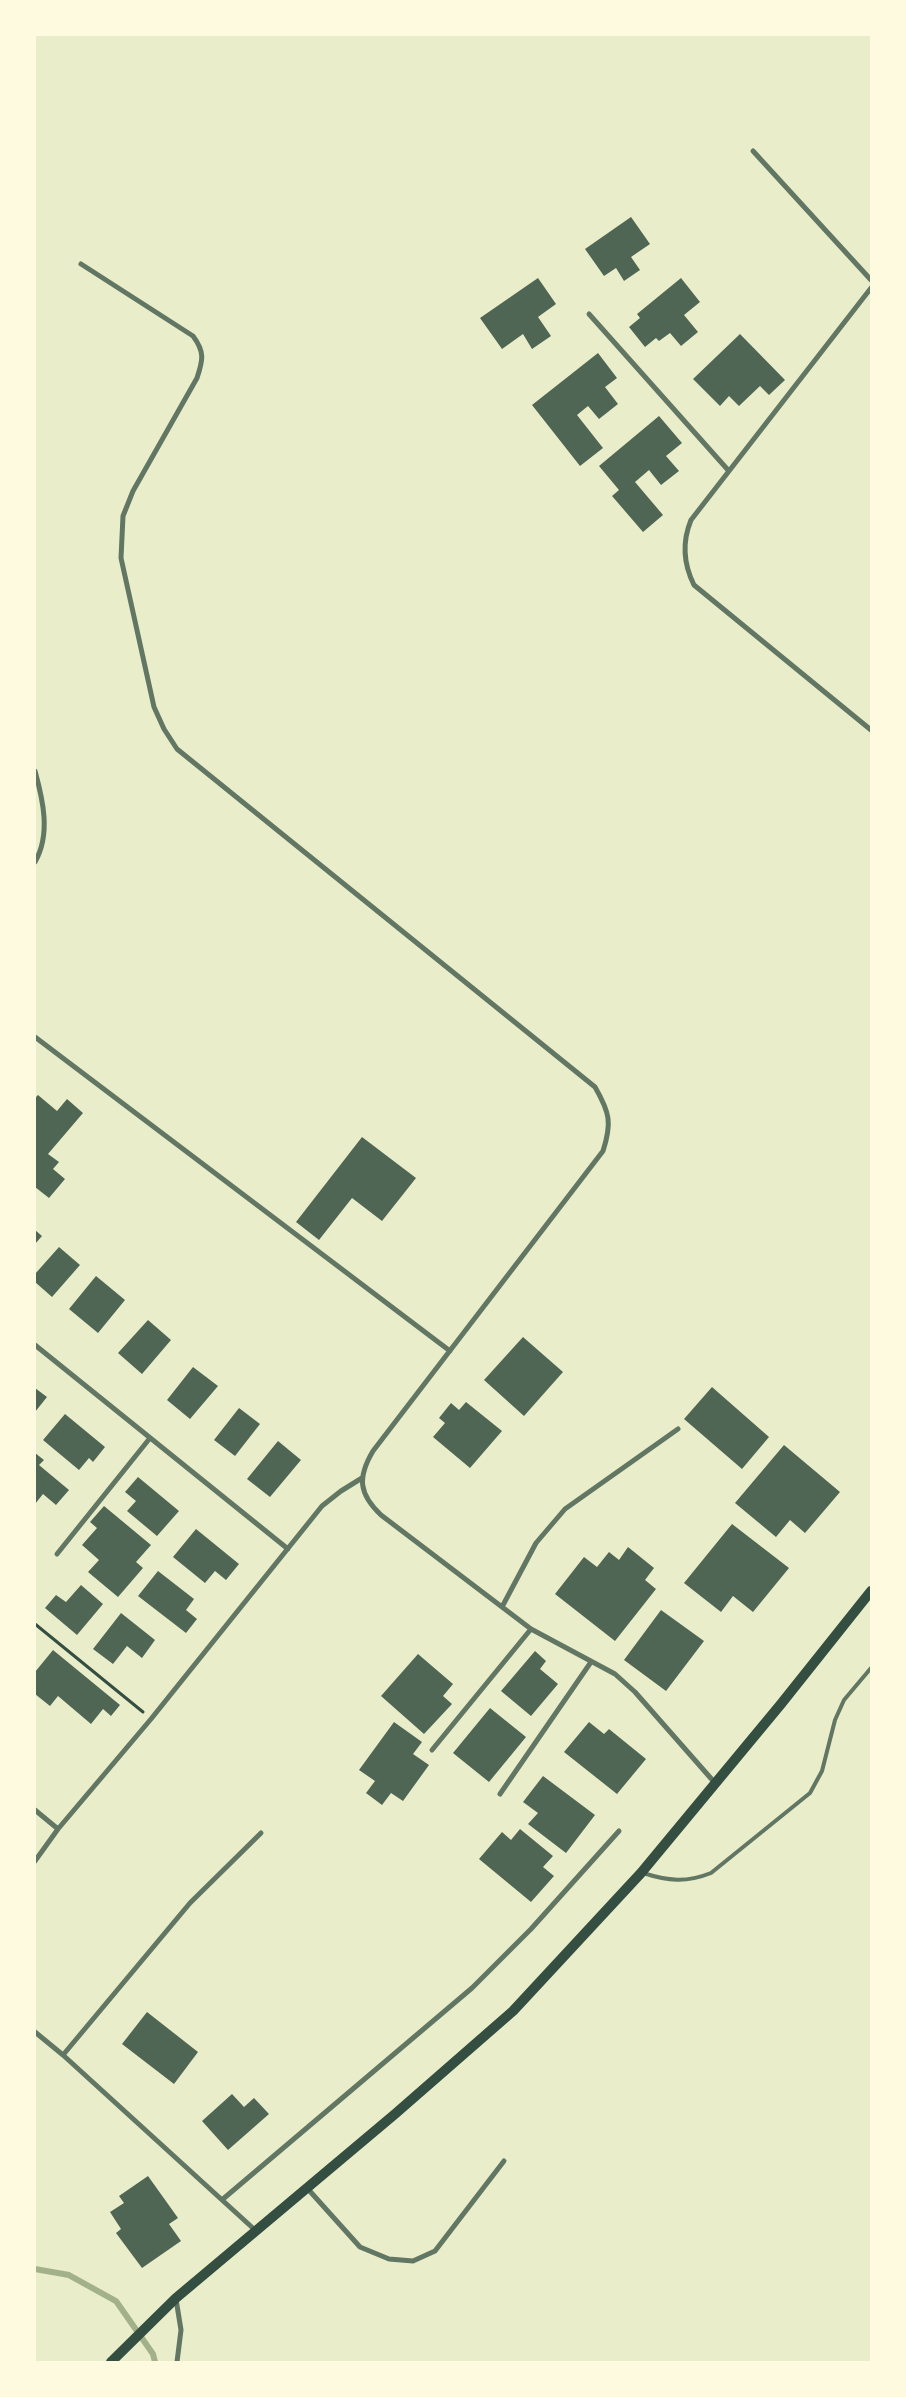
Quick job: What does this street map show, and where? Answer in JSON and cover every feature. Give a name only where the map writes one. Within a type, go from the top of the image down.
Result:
[{"type":"main road","points":[[110,2362],[176,2298],[396,2114],[513,2011],[640,1873],[716,1784],[871,1591]]},
{"type":"street","points":[[753,151],[871,280]]},
{"type":"street","points":[[81,264],[194,336],[202,347],[202,362],[197,378],[133,491],[123,516],[121,535],[121,558],[154,707],[164,729],[177,749],[595,1087],[607,1108],[610,1130],[602,1151],[373,1451],[365,1465],[362,1478],[364,1493],[376,1510],[531,1629],[615,1674],[635,1692],[716,1784]]},
{"type":"street","points":[[871,288],[728,470],[691,520],[685,533],[687,570],[694,585],[871,730]]},
{"type":"street","points":[[589,314],[728,470]]},
{"type":"street","points":[[35,771],[43,799],[44,822],[43,840],[35,862]]},
{"type":"street","points":[[35,1037],[450,1351]]},
{"type":"street","points":[[35,1345],[288,1550]]},
{"type":"street","points":[[502,1606],[536,1543],[565,1509],[678,1429]]},
{"type":"street","points":[[57,1554],[150,1438]]},
{"type":"street","points":[[35,1861],[58,1829],[151,1719],[322,1506],[362,1478]]},
{"type":"street","points":[[432,1750],[531,1629]]},
{"type":"street","points":[[500,1794],[591,1662]]},
{"type":"street","points":[[35,1810],[58,1829]]},
{"type":"street","points":[[223,2199],[472,1988],[531,1929],[619,1831]]},
{"type":"street","points":[[63,2055],[190,1902],[261,1833]]},
{"type":"street","points":[[35,2032],[223,2199],[255,2230]]},
{"type":"street","points":[[307,2188],[360,2247],[389,2259],[413,2261],[434,2251],[504,2161]]},
{"type":"street","points":[[176,2298],[181,2330],[177,2362]]},
{"type":"lane","points":[[640,1873],[664,1880],[681,1882],[711,1873],[810,1794],[822,1771],[835,1720],[844,1700],[871,1668]]},
{"type":"path","points":[[35,1624],[151,1719]]},
{"type":"building","points":[[631,217],[650,244],[631,257],[640,270],[624,281],[616,268],[604,276],[585,249]]},
{"type":"building","points":[[538,278],[556,304],[538,317],[551,336],[532,349],[523,334],[502,349],[480,318]]},
{"type":"building","points":[[681,278],[700,302],[684,315],[698,332],[681,346],[670,333],[659,341],[656,338],[645,347],[629,327],[640,318],[637,314]]},
{"type":"building","points":[[740,334],[785,380],[769,395],[760,386],[739,406],[729,396],[720,406],[693,379]]},
{"type":"building","points":[[598,353],[617,378],[605,387],[618,404],[599,419],[588,406],[577,415],[603,448],[580,466],[532,405]]},
{"type":"building","points":[[659,416],[682,443],[666,456],[679,471],[661,485],[649,470],[635,482],[663,515],[643,532],[612,496],[619,490],[599,466]]},
{"type":"building","points":[[38,1095],[57,1111],[67,1099],[83,1113],[48,1154],[59,1162],[53,1169],[65,1179],[49,1198],[35,1187],[35,1098]]},
{"type":"building","points":[[362,1137],[416,1178],[382,1221],[352,1198],[319,1240],[296,1222]]},
{"type":"building","points":[[35,1230],[42,1236],[35,1244]]},
{"type":"building","points":[[59,1247],[80,1265],[52,1297],[35,1282],[35,1274]]},
{"type":"building","points":[[96,1276],[125,1300],[98,1333],[69,1309]]},
{"type":"building","points":[[148,1320],[171,1340],[142,1374],[118,1353]]},
{"type":"building","points":[[523,1337],[563,1372],[524,1416],[484,1380]]},
{"type":"building","points":[[193,1367],[218,1386],[190,1419],[167,1400]]},
{"type":"building","points":[[712,1387],[769,1437],[742,1469],[684,1419]]},
{"type":"building","points":[[35,1388],[47,1397],[35,1412]]},
{"type":"building","points":[[466,1402],[502,1431],[470,1468],[433,1437],[445,1423],[439,1418],[451,1403],[459,1410]]},
{"type":"building","points":[[239,1408],[260,1424],[235,1456],[214,1440]]},
{"type":"building","points":[[65,1414],[105,1447],[93,1462],[89,1458],[79,1470],[43,1440]]},
{"type":"building","points":[[278,1441],[301,1460],[270,1497],[247,1479]]},
{"type":"building","points":[[784,1445],[840,1492],[805,1533],[790,1520],[776,1537],[735,1503]]},
{"type":"building","points":[[35,1453],[44,1460],[39,1465],[69,1490],[56,1505],[43,1494],[35,1504]]},
{"type":"building","points":[[138,1477],[179,1511],[157,1536],[127,1511],[136,1501],[125,1492]]},
{"type":"building","points":[[104,1506],[151,1545],[136,1562],[143,1568],[118,1597],[88,1572],[99,1560],[82,1545],[97,1528],[90,1522]]},
{"type":"building","points":[[732,1524],[789,1568],[753,1612],[733,1596],[721,1612],[684,1583]]},
{"type":"building","points":[[196,1529],[239,1564],[226,1580],[215,1571],[205,1583],[173,1557]]},
{"type":"building","points":[[628,1547],[654,1568],[645,1580],[656,1589],[615,1641],[555,1594],[584,1557],[597,1567],[609,1552],[619,1560]]},
{"type":"building","points":[[158,1571],[194,1599],[186,1610],[197,1619],[186,1633],[138,1596]]},
{"type":"building","points":[[81,1585],[103,1604],[77,1635],[45,1608],[56,1595],[66,1602]]},
{"type":"building","points":[[661,1610],[704,1641],[666,1691],[624,1660]]},
{"type":"building","points":[[121,1613],[155,1640],[142,1658],[127,1646],[113,1664],[93,1649]]},
{"type":"building","points":[[53,1650],[120,1705],[111,1716],[103,1709],[91,1724],[58,1696],[50,1706],[35,1694],[35,1672]]},
{"type":"building","points":[[535,1651],[546,1661],[540,1669],[558,1684],[531,1716],[501,1691]]},
{"type":"building","points":[[418,1654],[453,1684],[443,1696],[452,1704],[424,1734],[381,1696]]},
{"type":"building","points":[[490,1708],[526,1737],[489,1782],[453,1753]]},
{"type":"building","points":[[394,1722],[422,1742],[413,1754],[429,1765],[403,1801],[391,1793],[382,1805],[366,1793],[375,1781],[359,1770]]},
{"type":"building","points":[[589,1722],[604,1734],[609,1729],[646,1759],[617,1794],[564,1752]]},
{"type":"building","points":[[543,1776],[595,1815],[566,1853],[528,1824],[538,1813],[523,1802]]},
{"type":"building","points":[[520,1829],[553,1856],[543,1867],[554,1876],[531,1902],[479,1859],[502,1832],[511,1840]]},
{"type":"building","points":[[147,2012],[198,2052],[174,2084],[122,2044]]},
{"type":"building","points":[[232,2094],[244,2107],[254,2098],[269,2114],[228,2150],[202,2121]]},
{"type":"building","points":[[148,2176],[178,2218],[169,2224],[181,2241],[142,2268],[116,2233],[121,2229],[110,2212],[124,2203],[119,2196]]},
{"type":"waterway","points":[[35,2269],[69,2275],[116,2301],[153,2354],[155,2362]]}]
